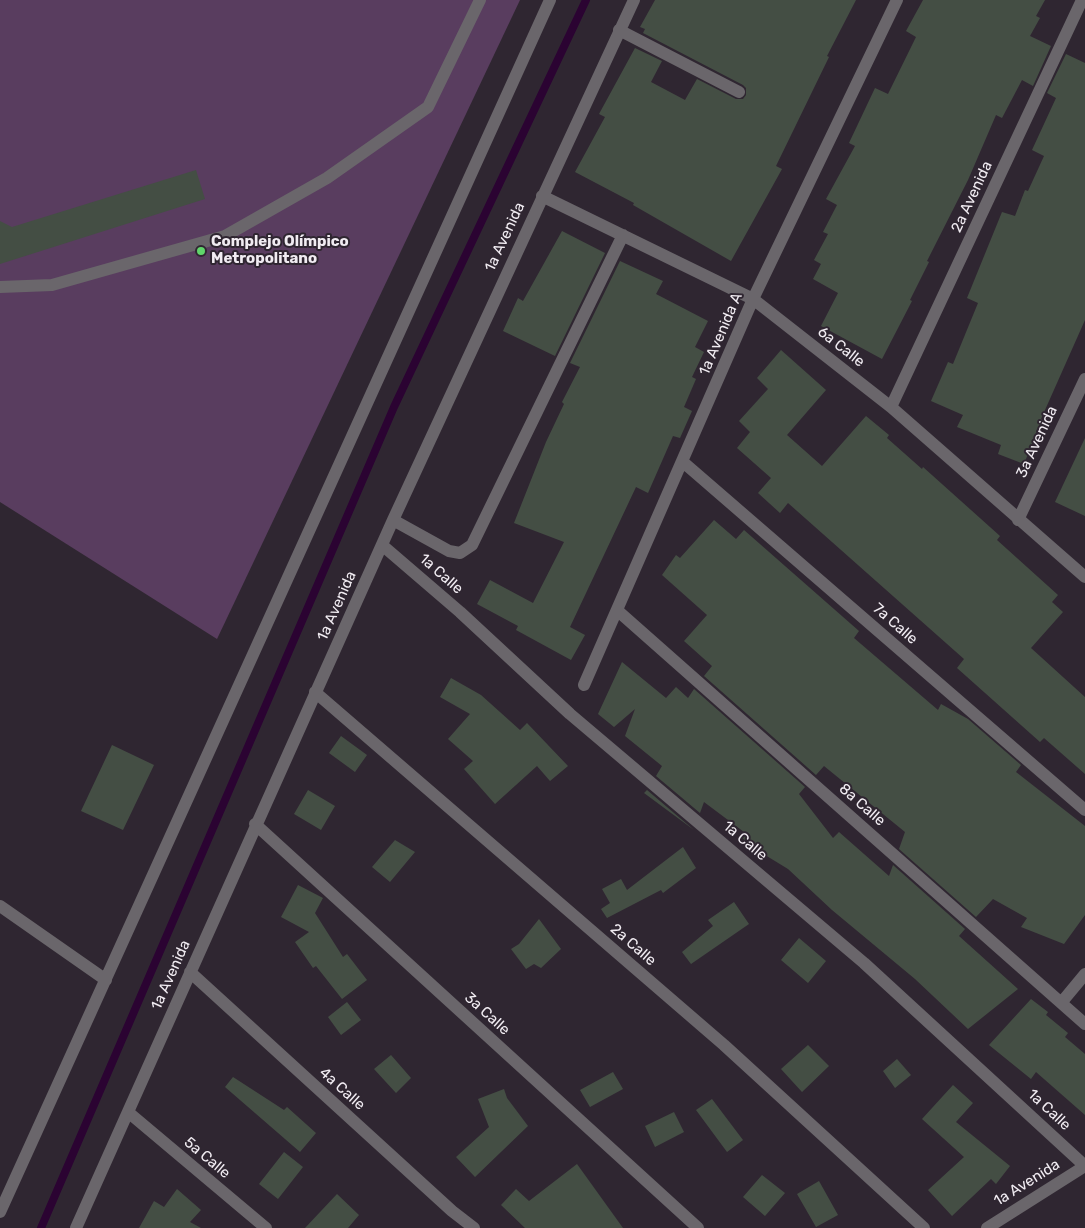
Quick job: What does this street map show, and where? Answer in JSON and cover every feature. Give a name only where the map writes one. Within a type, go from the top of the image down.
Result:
[{"type":"street","points":[[0,287],[52,285],[225,236],[327,178],[428,106],[480,0]]},
{"type":"street","points":[[0,1212],[550,0]]},
{"type":"street","name":"1a Avenida","points":[[76,1228],[255,824],[393,520],[634,0]]},
{"type":"street","name":"1a Avenida A","points":[[584,685],[753,299],[897,0]]},
{"type":"street","name":"2a Avenida","points":[[891,408],[1082,0]]},
{"type":"street","points":[[620,30],[739,92]]},
{"type":"street","name":"6a Calle","points":[[542,196],[753,299],[891,408],[1085,577]]},
{"type":"street","points":[[393,520],[449,551],[460,552],[472,545],[623,235]]},
{"type":"street","name":"3a Avenida","points":[[1018,520],[1085,379]]},
{"type":"street","name":"7a Calle","points":[[683,462],[1085,810]]},
{"type":"street","name":"1a Calle","points":[[382,545],[460,612],[570,714],[864,963],[1085,1166]]},
{"type":"street","name":"8a Calle","points":[[618,611],[1085,1024]]},
{"type":"street","name":"2a Calle","points":[[315,692],[724,1045],[924,1228]]},
{"type":"street","name":"3a Calle","points":[[255,824],[698,1228]]},
{"type":"street","points":[[0,906],[106,980]]},
{"type":"street","name":"4a Calle","points":[[190,972],[445,1205],[474,1228]]},
{"type":"street","points":[[1061,1002],[1085,974]]},
{"type":"street","name":"5a Calle","points":[[128,1112],[266,1228]]},
{"type":"street","name":"1a Avenida","points":[[987,1228],[1085,1166]]},
{"type":"shaded area","name":"Complejo Olímpico Metropolitano","points":[[0,0],[520,0],[217,639],[0,502]]},
{"type":"building","points":[[655,0],[856,0],[827,56],[829,57],[776,166],[782,169],[731,261],[633,205],[634,203],[575,172],[605,117],[599,114],[635,48],[662,61],[651,82],[685,100],[697,79],[736,99],[743,99],[746,95],[746,88],[743,85],[643,33],[645,29],[640,27]]},
{"type":"building","points":[[923,0],[1045,0],[1036,16],[1040,18],[1030,36],[1051,46],[1033,86],[1022,80],[1002,118],[996,115],[968,180],[927,261],[929,262],[910,300],[912,301],[882,359],[821,326],[838,293],[813,279],[821,264],[814,260],[828,234],[823,232],[837,205],[826,199],[855,146],[849,143],[875,88],[888,94],[916,37],[906,31]]},
{"type":"building","points":[[1066,54],[1085,63],[1085,320],[1041,419],[1024,464],[998,454],[1001,445],[957,427],[963,415],[931,401],[948,362],[953,364],[978,303],[967,298],[1002,212],[1015,216],[1025,190],[1028,191],[1044,156],[1032,150],[1056,98],[1047,93]]},
{"type":"building","points":[[196,170],[205,199],[0,264],[0,221],[12,227]]},
{"type":"building","points":[[562,231],[605,253],[555,356],[503,331],[518,298],[523,301]]},
{"type":"building","points":[[620,261],[663,281],[656,294],[708,321],[695,347],[704,352],[692,377],[696,379],[684,407],[692,411],[680,438],[673,436],[648,493],[636,487],[570,627],[585,635],[571,660],[516,630],[518,626],[477,604],[490,580],[533,603],[564,542],[514,523],[546,442],[564,404],[562,402],[580,367],[570,363]]},
{"type":"building","points":[[781,350],[826,390],[787,435],[822,466],[866,416],[889,435],[887,438],[922,469],[923,467],[1000,536],[997,540],[1058,595],[1052,602],[1063,612],[1031,648],[1085,697],[1085,774],[1044,738],[1040,742],[957,668],[964,659],[788,503],[780,513],[758,493],[771,478],[737,448],[750,432],[739,421],[768,389],[757,378]]},
{"type":"building","points":[[1085,438],[1085,516],[1055,502]]},
{"type":"building","points":[[714,520],[736,539],[744,530],[859,631],[854,638],[938,710],[941,704],[968,719],[1021,765],[1016,772],[1085,826],[1085,915],[1064,944],[1021,927],[1027,918],[993,899],[976,917],[899,849],[905,832],[824,766],[816,775],[704,676],[712,666],[684,641],[707,615],[662,575],[676,555],[680,558]]},
{"type":"building","points":[[622,662],[666,698],[676,687],[688,698],[694,689],[805,787],[799,794],[833,838],[839,832],[889,876],[893,865],[965,929],[959,936],[1018,989],[968,1029],[915,979],[832,910],[788,869],[752,847],[740,836],[744,832],[704,802],[700,813],[656,776],[662,766],[625,736],[635,709],[614,727],[598,714]]},
{"type":"building","points":[[451,678],[481,695],[520,730],[527,723],[568,766],[550,781],[537,766],[495,804],[464,769],[473,761],[448,739],[470,714],[440,697]]},
{"type":"building","points":[[341,736],[367,755],[355,772],[329,753]]},
{"type":"building","points":[[112,745],[154,765],[123,830],[81,811]]},
{"type":"building","points":[[308,790],[335,806],[321,830],[294,814]]},
{"type":"building","points":[[647,790],[694,830],[644,793]]},
{"type":"building","points":[[395,840],[415,852],[390,882],[372,867]]},
{"type":"building","points":[[683,847],[696,868],[663,893],[661,890],[607,918],[601,909],[610,903],[602,889],[621,879],[627,890]]},
{"type":"building","points":[[298,885],[323,898],[315,913],[343,957],[347,954],[367,980],[342,999],[316,966],[313,968],[295,942],[309,932],[281,917]]},
{"type":"building","points":[[734,902],[749,924],[691,964],[682,952],[713,926],[708,920]]},
{"type":"building","points":[[539,919],[561,949],[541,968],[534,964],[526,969],[511,949],[519,944]]},
{"type":"building","points":[[799,938],[826,961],[808,983],[781,960]]},
{"type":"building","points":[[1031,999],[1048,1012],[1046,1015],[1068,1033],[1065,1037],[1085,1054],[1085,1115],[1036,1072],[1031,1079],[989,1045]]},
{"type":"building","points":[[347,1002],[361,1020],[341,1035],[328,1017]]},
{"type":"building","points":[[808,1045],[829,1066],[802,1092],[781,1069]]},
{"type":"building","points":[[391,1055],[411,1078],[396,1093],[374,1069]]},
{"type":"building","points":[[897,1059],[911,1075],[895,1088],[883,1071]]},
{"type":"building","points":[[613,1072],[623,1089],[590,1107],[580,1090]]},
{"type":"building","points":[[233,1077],[284,1110],[287,1107],[316,1133],[300,1152],[225,1087]]},
{"type":"building","points":[[953,1085],[973,1103],[956,1122],[1010,1166],[996,1184],[991,1179],[952,1216],[928,1190],[964,1157],[922,1119]]},
{"type":"building","points":[[504,1089],[507,1098],[528,1126],[475,1177],[456,1157],[489,1127],[478,1099]]},
{"type":"building","points":[[712,1099],[743,1140],[727,1152],[696,1110]]},
{"type":"building","points":[[674,1112],[684,1132],[655,1147],[645,1126]]},
{"type":"building","points":[[284,1152],[303,1167],[278,1199],[259,1184]]},
{"type":"building","points":[[577,1164],[623,1228],[525,1228],[501,1205],[516,1189],[529,1201]]},
{"type":"building","points":[[762,1175],[785,1193],[765,1216],[743,1197]]},
{"type":"building","points":[[819,1181],[838,1215],[816,1227],[797,1194]]},
{"type":"building","points":[[177,1189],[201,1210],[190,1222],[201,1228],[139,1228],[154,1201],[164,1207]]},
{"type":"building","points":[[337,1194],[359,1215],[348,1228],[305,1228]]},
{"type":"waterway","points":[[41,1228],[394,407],[586,0]]},
{"type":"place","name":"Complejo Olímpico Metropolitano","points":[[201,251]]}]
